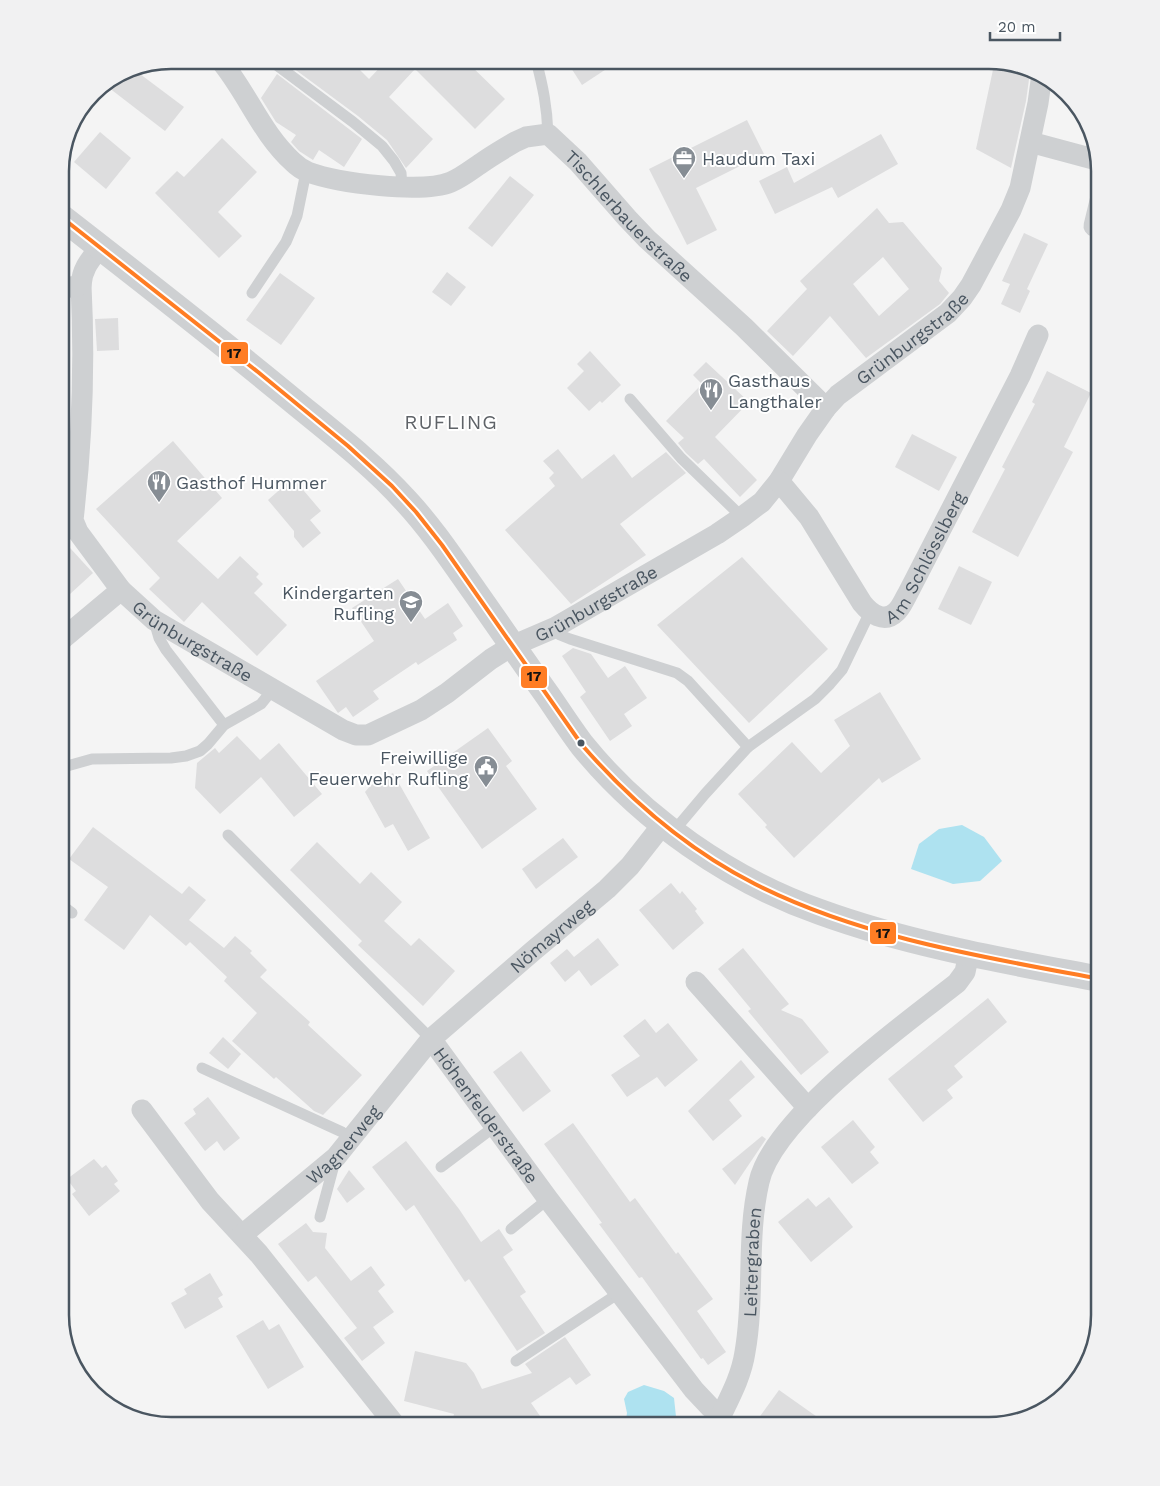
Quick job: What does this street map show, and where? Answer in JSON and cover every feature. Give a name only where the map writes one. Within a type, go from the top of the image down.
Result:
[{"type":"street","points":[[232,69],[264,128],[279,148],[294,163],[306,172],[348,182],[402,186],[432,186],[449,183],[515,142],[526,137],[548,134]]},
{"type":"street","name":"Grünburgstraße","points":[[100,247],[85,266],[82,274],[70,287],[82,320],[82,404],[73,520],[78,532],[121,590],[154,620],[343,730],[356,735],[368,735],[421,710],[512,646],[554,628],[693,548],[762,502],[779,481],[826,408],[838,395],[948,313],[971,285],[1011,210],[1020,188],[1041,83]]},
{"type":"street","name":"Tischlerbauerstraße","points":[[548,134],[578,162],[647,239],[744,327],[826,408]]},
{"type":"street","points":[[1030,142],[1090,158]]},
{"type":"street","points":[[69,223],[237,354],[350,447],[404,498],[426,524],[585,748],[626,792],[668,828],[734,872],[816,911],[860,926],[969,953],[1091,977]]},
{"type":"street","name":"Am Schlösslberg","points":[[779,481],[809,517],[862,603],[870,612],[880,617],[888,617],[897,612],[1020,376],[1038,335]]},
{"type":"street","points":[[69,633],[121,590]]},
{"type":"street","name":"Nömayrweg","points":[[431,1040],[532,951],[608,889],[668,828]]},
{"type":"street","name":"Leitergraben","points":[[720,1417],[738,1380],[745,1353],[753,1213],[759,1180],[770,1155],[808,1108],[870,1052],[957,983],[965,972],[969,953]]},
{"type":"street","points":[[696,982],[808,1108]]},
{"type":"street","name":"Höhenfelderstraße","points":[[431,1040],[619,1293],[717,1417]]},
{"type":"street","name":"Wagnerweg","points":[[242,1235],[336,1157],[431,1040]]},
{"type":"street","points":[[142,1110],[210,1201],[259,1254],[389,1417]]},
{"type":"lane","points":[[282,69],[382,146],[400,172],[402,186]]},
{"type":"lane","points":[[538,69],[546,100],[548,134]]},
{"type":"lane","points":[[252,293],[286,242],[297,216],[306,172]]},
{"type":"lane","points":[[630,399],[681,458],[742,517]]},
{"type":"lane","points":[[668,828],[705,794],[748,747],[815,699],[830,684],[842,670],[870,612]]},
{"type":"lane","points":[[154,620],[159,638],[166,650],[224,725]]},
{"type":"lane","points":[[554,628],[560,635],[570,639],[677,673],[688,681],[748,747]]},
{"type":"lane","points":[[69,765],[92,759],[171,758],[186,756],[200,751],[224,725],[261,704],[273,689]]},
{"type":"lane","name":"Höhenfelderstraße","points":[[228,835],[431,1040]]},
{"type":"lane","points":[[202,1068],[342,1132],[351,1138]]},
{"type":"lane","points":[[441,1167],[494,1127]]},
{"type":"lane","points":[[320,1217],[336,1157]]},
{"type":"lane","points":[[511,1229],[548,1199]]},
{"type":"lane","points":[[516,1361],[619,1293]]},
{"type":"water","points":[[962,825],[984,837],[1002,861],[980,881],[953,884],[911,869],[919,844],[939,829]]},
{"type":"water","points":[[644,1385],[664,1391],[674,1398],[676,1417],[626,1417],[624,1399],[628,1392]]},
{"type":"building","points":[[294,69],[359,69],[369,79],[378,69],[415,69],[389,97],[433,139],[406,168],[387,140]]},
{"type":"building","points":[[415,69],[474,69],[505,99],[475,129]]},
{"type":"building","points":[[572,69],[606,69],[582,85]]},
{"type":"building","points":[[993,69],[1022,74],[1029,78],[1011,168],[976,149]]},
{"type":"building","points":[[140,74],[184,107],[165,131],[110,89],[120,82]]},
{"type":"building","points":[[277,74],[362,139],[344,167],[319,150],[313,160],[299,151],[291,142],[296,135],[276,122],[261,98]]},
{"type":"building","name":"Haudum Taxi","points":[[747,120],[764,154],[696,188],[717,230],[687,245],[649,169]]},
{"type":"building","points":[[100,132],[131,158],[106,189],[74,162]]},
{"type":"building","points":[[881,134],[898,164],[838,198],[832,187],[775,214],[759,181],[787,167],[794,183]]},
{"type":"building","points":[[222,138],[257,172],[218,212],[242,236],[219,258],[155,193],[177,171],[184,177]]},
{"type":"building","points":[[510,176],[534,195],[492,247],[468,228]]},
{"type":"building","points":[[877,208],[889,223],[903,222],[942,268],[939,281],[949,293],[940,304],[866,358],[830,316],[793,356],[767,331],[807,289],[800,281]],"holes":[[[883,257],[909,289],[879,316],[853,284]]]},
{"type":"building","points":[[1024,233],[1048,244],[1027,289],[1030,291],[1020,313],[1001,304],[1010,284],[1002,281]]},
{"type":"building","points":[[447,272],[466,287],[451,306],[432,292]]},
{"type":"building","points":[[280,273],[315,298],[281,345],[246,320]]},
{"type":"building","points":[[118,318],[119,350],[97,351],[95,319]]},
{"type":"building","points":[[590,351],[621,385],[602,403],[600,401],[589,411],[567,388],[584,371],[577,364]]},
{"type":"building","points":[[706,362],[749,402],[715,437],[757,480],[740,497],[704,459],[698,464],[686,453],[678,443],[684,438],[666,421],[702,384],[693,375]]},
{"type":"building","points":[[1047,371],[1091,393],[1064,447],[1073,452],[1018,557],[972,532],[1005,469],[1002,467],[1035,404],[1032,402]]},
{"type":"building","points":[[912,434],[957,457],[939,491],[895,467]]},
{"type":"building","points":[[173,441],[222,498],[177,541],[218,579],[240,556],[259,574],[256,577],[263,584],[254,593],[287,625],[257,656],[202,602],[184,622],[149,589],[160,578],[96,509]]},
{"type":"building","points":[[558,449],[582,479],[614,454],[632,478],[666,452],[686,473],[620,524],[646,555],[571,604],[505,530],[555,486],[549,478],[554,473],[543,461]]},
{"type":"building","points":[[293,478],[321,511],[310,520],[321,533],[303,548],[294,537],[294,531],[268,500]]},
{"type":"building","points":[[69,547],[93,573],[69,593]]},
{"type":"building","points":[[742,557],[828,649],[749,723],[657,625]]},
{"type":"building","points":[[959,566],[992,582],[971,625],[938,609]]},
{"type":"building","name":"Kindergarten Rufling","points":[[398,579],[425,619],[448,603],[463,626],[453,633],[457,640],[418,665],[416,662],[373,691],[379,699],[353,717],[346,707],[338,713],[316,681],[374,641],[352,608]]},
{"type":"building","points":[[573,648],[591,654],[608,678],[625,666],[647,698],[624,714],[632,726],[610,741],[580,697],[586,692],[562,656]]},
{"type":"building","points":[[880,692],[921,759],[882,783],[879,778],[794,858],[738,794],[792,742],[821,773],[850,746],[834,720]]},
{"type":"building","points":[[488,728],[512,761],[506,766],[537,809],[482,849],[427,771]]},
{"type":"building","points":[[237,736],[260,760],[279,743],[322,794],[294,817],[261,777],[220,814],[195,788],[197,763],[215,748],[219,753]]},
{"type":"building","points":[[393,773],[430,838],[408,851],[393,824],[385,828],[365,792],[371,785]]},
{"type":"building","points":[[93,827],[182,894],[189,886],[206,900],[189,920],[224,948],[235,936],[252,951],[250,953],[267,970],[260,977],[310,1022],[308,1025],[362,1075],[323,1115],[314,1111],[276,1077],[274,1079],[232,1041],[257,1013],[224,981],[227,977],[190,942],[186,946],[150,915],[124,950],[84,920],[108,887],[69,859]]},
{"type":"building","points":[[563,838],[578,857],[536,889],[522,869]]},
{"type":"building","points":[[317,842],[360,884],[371,872],[402,902],[384,921],[411,946],[419,938],[455,971],[423,1006],[358,945],[362,941],[290,870]]},
{"type":"building","points":[[671,883],[680,894],[682,891],[697,909],[695,911],[704,923],[673,950],[639,910]]},
{"type":"building","points":[[598,938],[619,965],[591,986],[579,970],[565,982],[550,963],[567,949],[574,957]]},
{"type":"building","points":[[743,948],[789,1004],[781,1010],[802,1019],[829,1052],[801,1075],[748,1011],[751,1009],[718,969]]},
{"type":"building","points":[[988,998],[1007,1022],[954,1066],[963,1077],[947,1090],[953,1098],[923,1122],[888,1079]]},
{"type":"building","points":[[645,1019],[656,1033],[668,1023],[698,1060],[665,1087],[657,1077],[627,1097],[611,1075],[640,1056],[623,1036]]},
{"type":"building","points":[[223,1037],[241,1054],[228,1069],[209,1053]]},
{"type":"building","points":[[521,1051],[551,1091],[523,1112],[493,1072]]},
{"type":"building","points":[[741,1060],[755,1077],[729,1100],[742,1116],[713,1141],[688,1111]]},
{"type":"building","points":[[208,1097],[240,1138],[224,1151],[217,1141],[205,1151],[184,1123],[196,1114],[193,1109]]},
{"type":"building","points":[[853,1120],[875,1147],[870,1152],[879,1163],[852,1184],[821,1147]]},
{"type":"building","points":[[573,1123],[630,1202],[635,1198],[676,1254],[678,1252],[713,1299],[697,1311],[726,1352],[708,1365],[703,1358],[701,1359],[642,1277],[639,1278],[599,1224],[602,1223],[544,1144]]},
{"type":"building","points":[[762,1136],[766,1139],[735,1185],[722,1169]]},
{"type":"building","points":[[406,1141],[459,1209],[481,1242],[499,1229],[513,1250],[503,1257],[526,1292],[520,1296],[545,1333],[517,1351],[469,1279],[465,1282],[414,1205],[406,1211],[372,1167]]},
{"type":"building","points":[[94,1159],[102,1168],[106,1165],[118,1181],[114,1184],[120,1191],[89,1216],[72,1194],[76,1191],[69,1182],[69,1178]]},
{"type":"building","points":[[349,1170],[365,1189],[347,1203],[337,1189]]},
{"type":"building","points":[[829,1197],[853,1227],[811,1262],[778,1222],[808,1198],[816,1207]]},
{"type":"building","points":[[306,1223],[313,1232],[327,1233],[325,1248],[351,1281],[371,1266],[385,1285],[378,1291],[394,1312],[373,1327],[385,1343],[362,1361],[344,1338],[357,1328],[316,1276],[308,1282],[278,1244]]},
{"type":"building","points":[[210,1273],[223,1295],[218,1298],[223,1307],[185,1329],[171,1303],[187,1294],[184,1289]]},
{"type":"building","points":[[263,1320],[269,1330],[279,1324],[304,1367],[268,1389],[236,1336]]},
{"type":"building","points":[[565,1337],[591,1375],[576,1385],[570,1377],[531,1403],[541,1417],[453,1417],[454,1414],[404,1401],[415,1351],[466,1363],[474,1373],[482,1389],[532,1373],[525,1364]]},
{"type":"building","points":[[779,1390],[817,1417],[760,1417]]},
{"type":"transit line","name":"17","points":[[69,223],[258,372],[348,446],[392,486],[442,545],[582,745],[620,786],[684,840],[730,871],[755,884],[796,903],[838,919],[924,944],[1091,977]]},
{"type":"place","name":"Haudum Taxi","points":[[684,179]]},
{"type":"place","name":"Gasthaus Langthaler","points":[[711,411]]},
{"type":"place","name":"Gasthof Hummer","points":[[159,503]]},
{"type":"place","name":"Kindergarten Rufling","points":[[411,623]]},
{"type":"place","name":"Freiwillige Feuerwehr Rufling","points":[[486,788]]},
{"type":"district","name":"RUFLING","points":[[451,422]]}]
